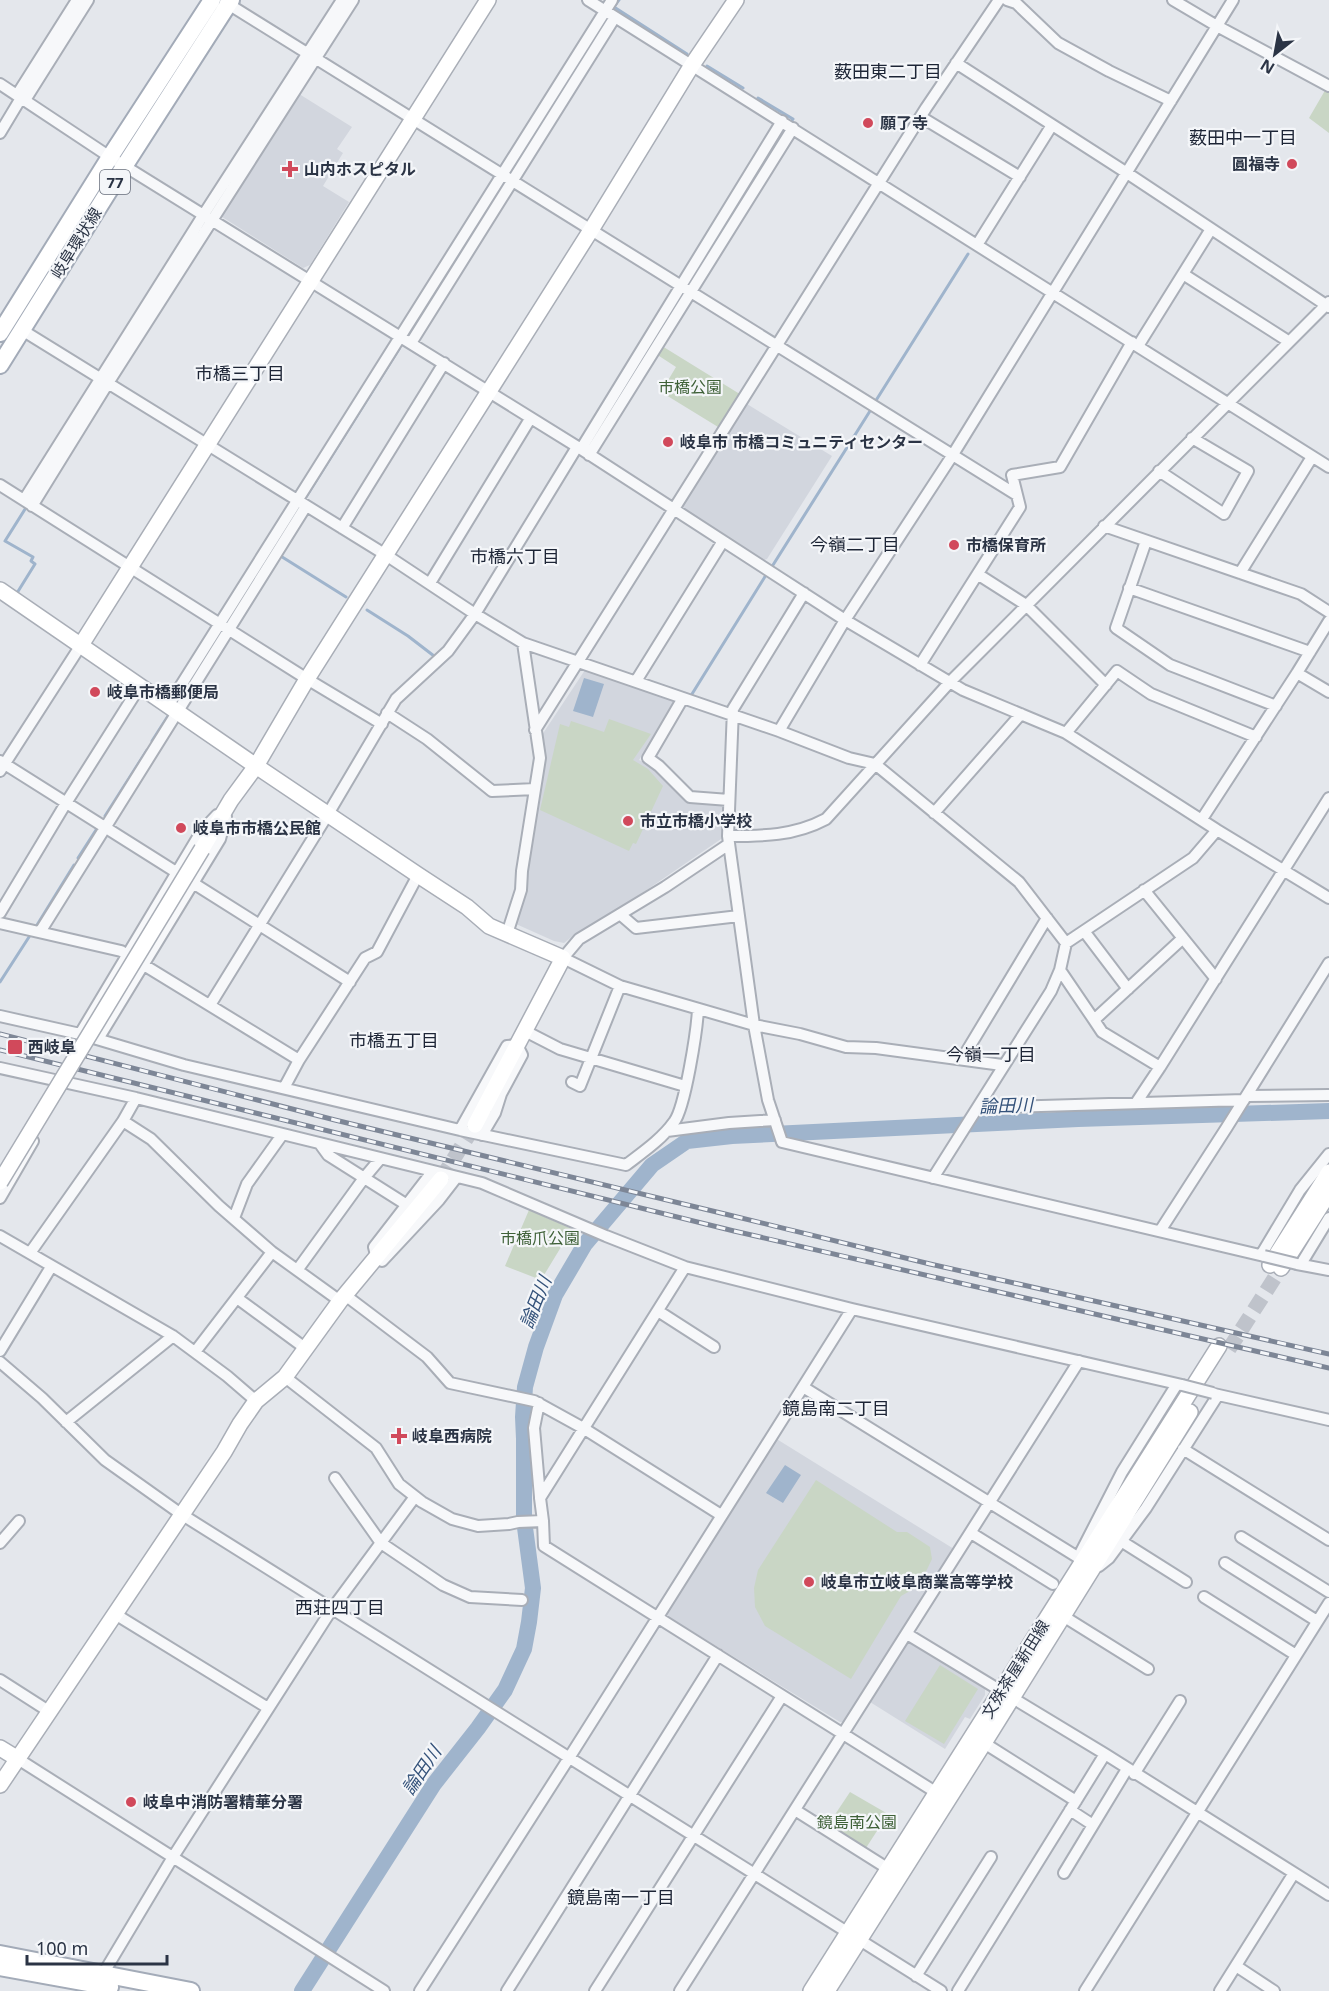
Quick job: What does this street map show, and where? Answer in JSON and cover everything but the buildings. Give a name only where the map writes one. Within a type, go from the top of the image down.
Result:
[{"type":"main road","name":"岐阜環状線","points":[[0,365],[212,0]]},
{"type":"main road","name":"岐阜環状線","points":[[2,324],[118,161],[227,1]]},
{"type":"main road","points":[[0,1954],[96,1983],[191,1991]]},
{"type":"main road","points":[[0,1967],[132,1991]]},
{"type":"street","points":[[0,133],[77,0]]},
{"type":"street","points":[[21,97],[88,0]]},
{"type":"street","points":[[312,56],[342,0]]},
{"type":"street","points":[[28,503],[312,56],[353,0]]},
{"type":"street","points":[[176,872],[66,802],[1,765],[81,645],[488,0]]},
{"type":"street","points":[[588,0],[1329,467]]},
{"type":"street","points":[[411,343],[508,178],[610,14],[612,0]]},
{"type":"street","points":[[0,1182],[231,800],[256,766],[307,679],[735,0]]},
{"type":"street","points":[[535,730],[921,117],[999,0]]},
{"type":"street","points":[[1007,0],[1016,3],[1058,43],[1171,101]]},
{"type":"street","points":[[1173,0],[1329,86]]},
{"type":"street","points":[[780,731],[845,620],[952,456],[1233,0]]},
{"type":"street","points":[[227,1],[1017,495]]},
{"type":"street","points":[[478,1130],[517,1045],[563,958],[579,939],[621,915],[728,840],[777,836],[812,826],[826,819],[949,683],[1288,341],[1328,305],[956,63]]},
{"type":"street","points":[[0,84],[118,161],[582,450],[845,620],[949,683],[1066,733],[1217,830],[1329,898]]},
{"type":"street","points":[[921,117],[1020,177]]},
{"type":"street","points":[[686,289],[782,121]]},
{"type":"street","points":[[977,245],[1052,125]]},
{"type":"street","points":[[210,1005],[396,699],[448,651],[475,614],[793,128]]},
{"type":"street","points":[[40,932],[173,709],[302,503],[401,337],[508,178]]},
{"type":"street","points":[[920,665],[1020,507],[1012,475],[1060,467],[1135,344],[1211,229]]},
{"type":"street","points":[[1183,274],[1288,341]]},
{"type":"street","points":[[22,330],[386,555],[523,643],[780,731],[849,758],[875,764],[1019,882],[1066,943]]},
{"type":"street","points":[[342,528],[444,363]]},
{"type":"street","points":[[430,583],[531,419]]},
{"type":"street","points":[[1159,471],[1224,514],[1248,471],[1192,438]]},
{"type":"street","points":[[1240,573],[1312,457]]},
{"type":"street","points":[[0,485],[382,724]]},
{"type":"street","points":[[1104,526],[1301,594],[1329,612]]},
{"type":"street","points":[[636,681],[723,541]]},
{"type":"street","points":[[1146,541],[1116,627],[1170,665],[1276,706]]},
{"type":"street","points":[[979,575],[1026,605],[1106,685]]},
{"type":"street","points":[[1129,588],[1310,652]]},
{"type":"street","points":[[0,590],[256,766],[467,907],[489,926],[620,986],[754,1025],[800,1034],[846,1047],[1002,1065]]},
{"type":"street","points":[[804,593],[733,709],[732,715],[728,840],[754,1025],[768,1100],[782,1142],[1160,1231],[1269,1261],[1329,1270]]},
{"type":"street","points":[[1202,819],[1329,621]]},
{"type":"street","points":[[507,934],[521,890],[540,758],[523,643]]},
{"type":"street","points":[[1066,733],[1117,671],[1151,694],[1256,737]]},
{"type":"street","points":[[1297,673],[1329,692]]},
{"type":"street","points":[[0,913],[66,802],[140,686]]},
{"type":"street","points":[[683,698],[648,758],[690,797],[729,800]]},
{"type":"street","points":[[387,713],[427,739],[492,791],[536,789]]},
{"type":"street","points":[[934,813],[1021,714]]},
{"type":"street","points":[[1136,1103],[1329,798]]},
{"type":"street","points":[[80,1034],[201,832],[231,800]]},
{"type":"street","points":[[98,1039],[220,839],[231,800]]},
{"type":"street","points":[[933,1178],[1002,1065],[1051,991],[1060,970],[1066,943],[1192,858],[1217,830]]},
{"type":"street","points":[[284,1088],[299,1060],[365,958],[377,952],[418,875]]},
{"type":"street","points":[[193,883],[350,982]]},
{"type":"street","points":[[1144,890],[1216,979]]},
{"type":"street","points":[[621,915],[636,928],[739,916]]},
{"type":"street","points":[[962,1059],[1047,918]]},
{"type":"street","points":[[0,923],[121,951],[299,1060]]},
{"type":"street","points":[[1084,931],[1128,989]]},
{"type":"street","points":[[1094,1020],[1183,938]]},
{"type":"street","points":[[1160,1231],[1329,963]]},
{"type":"street","points":[[1060,970],[1102,1032],[1160,1067]]},
{"type":"street","points":[[1319,979],[1329,986]]},
{"type":"street","points":[[572,1082],[580,1086],[620,986]]},
{"type":"street","points":[[0,1016],[80,1034],[184,1065],[459,1130],[478,1130],[626,1165],[667,1131],[676,1120],[685,1086],[698,1009]]},
{"type":"street","points":[[525,1031],[560,1049],[685,1086]]},
{"type":"street","points":[[459,1130],[507,1046],[517,1045]]},
{"type":"street","points":[[0,1068],[136,1098],[443,1176],[482,1183],[518,1200],[685,1267],[852,1309],[1329,1420]]},
{"type":"street","points":[[8,1155],[53,1081]]},
{"type":"street","points":[[0,1198],[67,1084]]},
{"type":"street","points":[[976,1110],[1329,1095]]},
{"type":"street","points":[[30,1253],[123,1121],[136,1098]]},
{"type":"street","points":[[667,1131],[775,1120]]},
{"type":"street","points":[[123,1121],[151,1139],[272,1252],[427,1357],[450,1383],[536,1402],[583,1428],[721,1515]]},
{"type":"street","points":[[234,1218],[247,1184],[282,1135]]},
{"type":"street","points":[[319,1144],[328,1155],[407,1205]]},
{"type":"street","points":[[1269,1261],[1300,1190],[1329,1154]]},
{"type":"street","points":[[298,1269],[380,1159]]},
{"type":"street","points":[[1269,1261],[1329,1172]]},
{"type":"street","points":[[376,1256],[374,1247],[407,1205],[443,1176]]},
{"type":"street","points":[[0,1785],[256,1401],[285,1377],[376,1256],[443,1176]]},
{"type":"street","points":[[1269,1261],[1329,1193]]},
{"type":"street","points":[[1299,1264],[1329,1218]]},
{"type":"street","points":[[0,1236],[173,1336],[227,1376],[256,1401]]},
{"type":"street","points":[[195,1352],[272,1252]]},
{"type":"street","points":[[0,1351],[51,1267]]},
{"type":"street","points":[[540,1498],[685,1267]]},
{"type":"street","points":[[237,1298],[305,1348]]},
{"type":"street","points":[[420,1991],[852,1309]]},
{"type":"street","points":[[658,1311],[714,1347]]},
{"type":"street","points":[[66,1422],[173,1336]]},
{"type":"street","name":"文殊茶屋新田線","points":[[811,1991],[854,1936],[984,1743],[1007,1694],[1080,1560],[1224,1348],[1063,1616],[1007,1694],[937,1793],[887,1868],[854,1936],[827,1991]]},
{"type":"street","points":[[680,1991],[1079,1361]]},
{"type":"street","points":[[0,1362],[42,1398],[105,1460],[181,1514],[940,1991]]},
{"type":"street","points":[[285,1377],[376,1448],[399,1484],[414,1498],[452,1519],[478,1526],[540,1522]]},
{"type":"street","points":[[803,1387],[1080,1560],[1122,1472],[1180,1385]]},
{"type":"street","points":[[1088,1577],[1109,1558],[1146,1508],[1216,1394]]},
{"type":"street","points":[[536,1402],[534,1428],[540,1522],[544,1546],[937,1793]]},
{"type":"street","points":[[1184,1449],[1329,1540]]},
{"type":"street","points":[[335,1478],[381,1543],[443,1585],[470,1597],[522,1600]]},
{"type":"street","points":[[96,1983],[173,1857],[332,1609],[414,1498]]},
{"type":"street","points":[[0,1543],[19,1521]]},
{"type":"street","points":[[971,1533],[1053,1584]]},
{"type":"street","points":[[1241,1537],[1329,1592]]},
{"type":"street","points":[[1121,1541],[1186,1582]]},
{"type":"street","points":[[1225,1563],[1317,1621]]},
{"type":"street","points":[[1204,1597],[1296,1655]]},
{"type":"street","points":[[1085,1991],[1329,1603]]},
{"type":"street","points":[[115,1614],[268,1708]]},
{"type":"street","points":[[1063,1616],[1148,1669]]},
{"type":"street","points":[[907,1634],[1105,1754],[1329,1895]]},
{"type":"street","points":[[507,1991],[718,1655]]},
{"type":"street","points":[[0,1680],[50,1712]]},
{"type":"street","points":[[595,1991],[783,1696]]},
{"type":"street","points":[[1064,1873],[1093,1825],[1180,1701]]},
{"type":"street","points":[[984,1743],[1073,1805],[1093,1825]]},
{"type":"street","points":[[0,1748],[384,1991]]},
{"type":"street","points":[[958,1991],[1105,1754]]},
{"type":"street","points":[[795,1809],[887,1868]]},
{"type":"street","points":[[916,1976],[991,1857]]},
{"type":"street","points":[[1220,1991],[1294,1873]]},
{"type":"street","points":[[1236,1966],[1274,1991]]},
{"type":"shaded area","name":"山内ホスピタル","points":[[296,92],[352,127],[337,149],[343,153],[323,186],[349,202],[310,265],[303,268],[219,215]]},
{"type":"shaded area","points":[[747,404],[832,456],[767,559],[764,560],[682,509]]},
{"type":"shaded area","name":"市立市橋小学校","points":[[585,670],[676,701],[639,760],[655,767],[688,800],[726,804],[724,837],[594,926],[574,935],[564,943],[554,941],[516,924],[540,738]]},
{"type":"shaded area","name":"岐阜市立岐阜商業高等学校","points":[[775,1438],[954,1549],[846,1722],[840,1722],[664,1614]]},
{"type":"shaded area","name":"岐阜市立岐阜商業高等学校","points":[[913,1640],[985,1686],[985,1695],[970,1719],[965,1717],[945,1749],[870,1702],[908,1642]]},
{"type":"green space","points":[[1327,87],[1329,88],[1329,133],[1309,118]]},
{"type":"green space","name":"市橋公園","points":[[662,346],[743,396],[723,430],[661,392],[676,367],[656,354]]},
{"type":"green space","points":[[609,719],[651,734],[633,760],[648,769],[663,786],[636,844],[633,843],[629,851],[540,810],[560,724],[569,727],[571,721],[604,732]]},
{"type":"green space","name":"市橋爪公園","points":[[529,1210],[572,1229],[541,1280],[505,1266]]},
{"type":"green space","points":[[816,1480],[897,1532],[907,1532],[930,1547],[932,1559],[919,1586],[901,1596],[851,1679],[765,1626],[755,1607],[754,1588],[758,1570]]},
{"type":"green space","points":[[940,1665],[978,1689],[944,1744],[905,1721]]},
{"type":"green space","name":"鏡島南公園","points":[[850,1792],[888,1814],[864,1851],[826,1828]]},
{"type":"water","points":[[584,678],[604,684],[593,717],[573,711]]},
{"type":"water","points":[[785,1465],[801,1475],[783,1503],[766,1493]]},
{"type":"waterway","points":[[619,0],[614,7],[687,54]]},
{"type":"waterway","points":[[511,170],[606,21]]},
{"type":"waterway","points":[[707,66],[743,88]]},
{"type":"waterway","points":[[758,98],[793,119],[791,122]]},
{"type":"waterway","points":[[410,331],[503,183]]},
{"type":"waterway","points":[[875,402],[968,254]]},
{"type":"waterway","points":[[306,497],[399,349]]},
{"type":"waterway","points":[[773,565],[870,411]]},
{"type":"waterway","points":[[17,593],[35,564],[31,561],[33,557],[5,541],[27,506]]},
{"type":"waterway","points":[[229,618],[272,551]]},
{"type":"waterway","points":[[279,555],[346,597]]},
{"type":"waterway","points":[[692,694],[766,575]]},
{"type":"waterway","points":[[367,610],[434,656]]},
{"type":"waterway","points":[[178,700],[221,632]]},
{"type":"waterway","points":[[152,741],[168,716]]},
{"type":"waterway","points":[[105,816],[147,750]]},
{"type":"waterway","points":[[78,858],[96,830]]},
{"type":"waterway","points":[[37,925],[74,865]]},
{"type":"waterway","points":[[0,982],[29,937]]},
{"type":"waterway","name":"論田川","points":[[302,1991],[434,1784],[505,1690],[524,1649],[533,1588],[524,1520],[525,1387],[536,1347],[555,1295],[585,1244],[652,1165],[687,1141],[732,1136],[1078,1119],[1329,1111]]},
{"type":"tunnel","points":[[441,1179],[475,1125]]},
{"type":"tunnel","points":[[1229,1349],[1281,1268]]},
{"type":"railway","points":[[0,1034],[335,1120],[930,1264],[1329,1354]]},
{"type":"railway","points":[[0,1050],[734,1231],[1329,1368]]},
{"type":"place","name":"願了寺","points":[[868,123]]},
{"type":"place","name":"圓福寺","points":[[1292,164]]},
{"type":"place","name":"山内ホスピタル","points":[[290,169]]},
{"type":"place","name":"岐阜市 市橋コミュニティセンター","points":[[668,442]]},
{"type":"place","name":"市橋保育所","points":[[954,545]]},
{"type":"place","name":"岐阜市橋郵便局","points":[[95,692]]},
{"type":"place","name":"市立市橋小学校","points":[[628,821]]},
{"type":"place","name":"岐阜市市橋公民館","points":[[181,828]]},
{"type":"place","name":"西岐阜","points":[[15,1047]]},
{"type":"place","name":"岐阜西病院","points":[[399,1436]]},
{"type":"place","name":"岐阜市立岐阜商業高等学校","points":[[809,1582]]},
{"type":"place","name":"岐阜中消防署精華分署","points":[[131,1802]]},
{"type":"district","name":"薮田東二丁目","points":[[888,71]]},
{"type":"district","name":"薮田中一丁目","points":[[1243,137]]},
{"type":"district","name":"市橋三丁目","points":[[240,373]]},
{"type":"district","name":"今嶺二丁目","points":[[855,544]]},
{"type":"district","name":"市橋六丁目","points":[[515,556]]},
{"type":"district","name":"市橋五丁目","points":[[394,1040]]},
{"type":"district","name":"今嶺一丁目","points":[[991,1054]]},
{"type":"district","name":"鏡島南二丁目","points":[[836,1408]]},
{"type":"district","name":"西荘四丁目","points":[[340,1607]]},
{"type":"district","name":"鏡島南一丁目","points":[[621,1897]]}]
